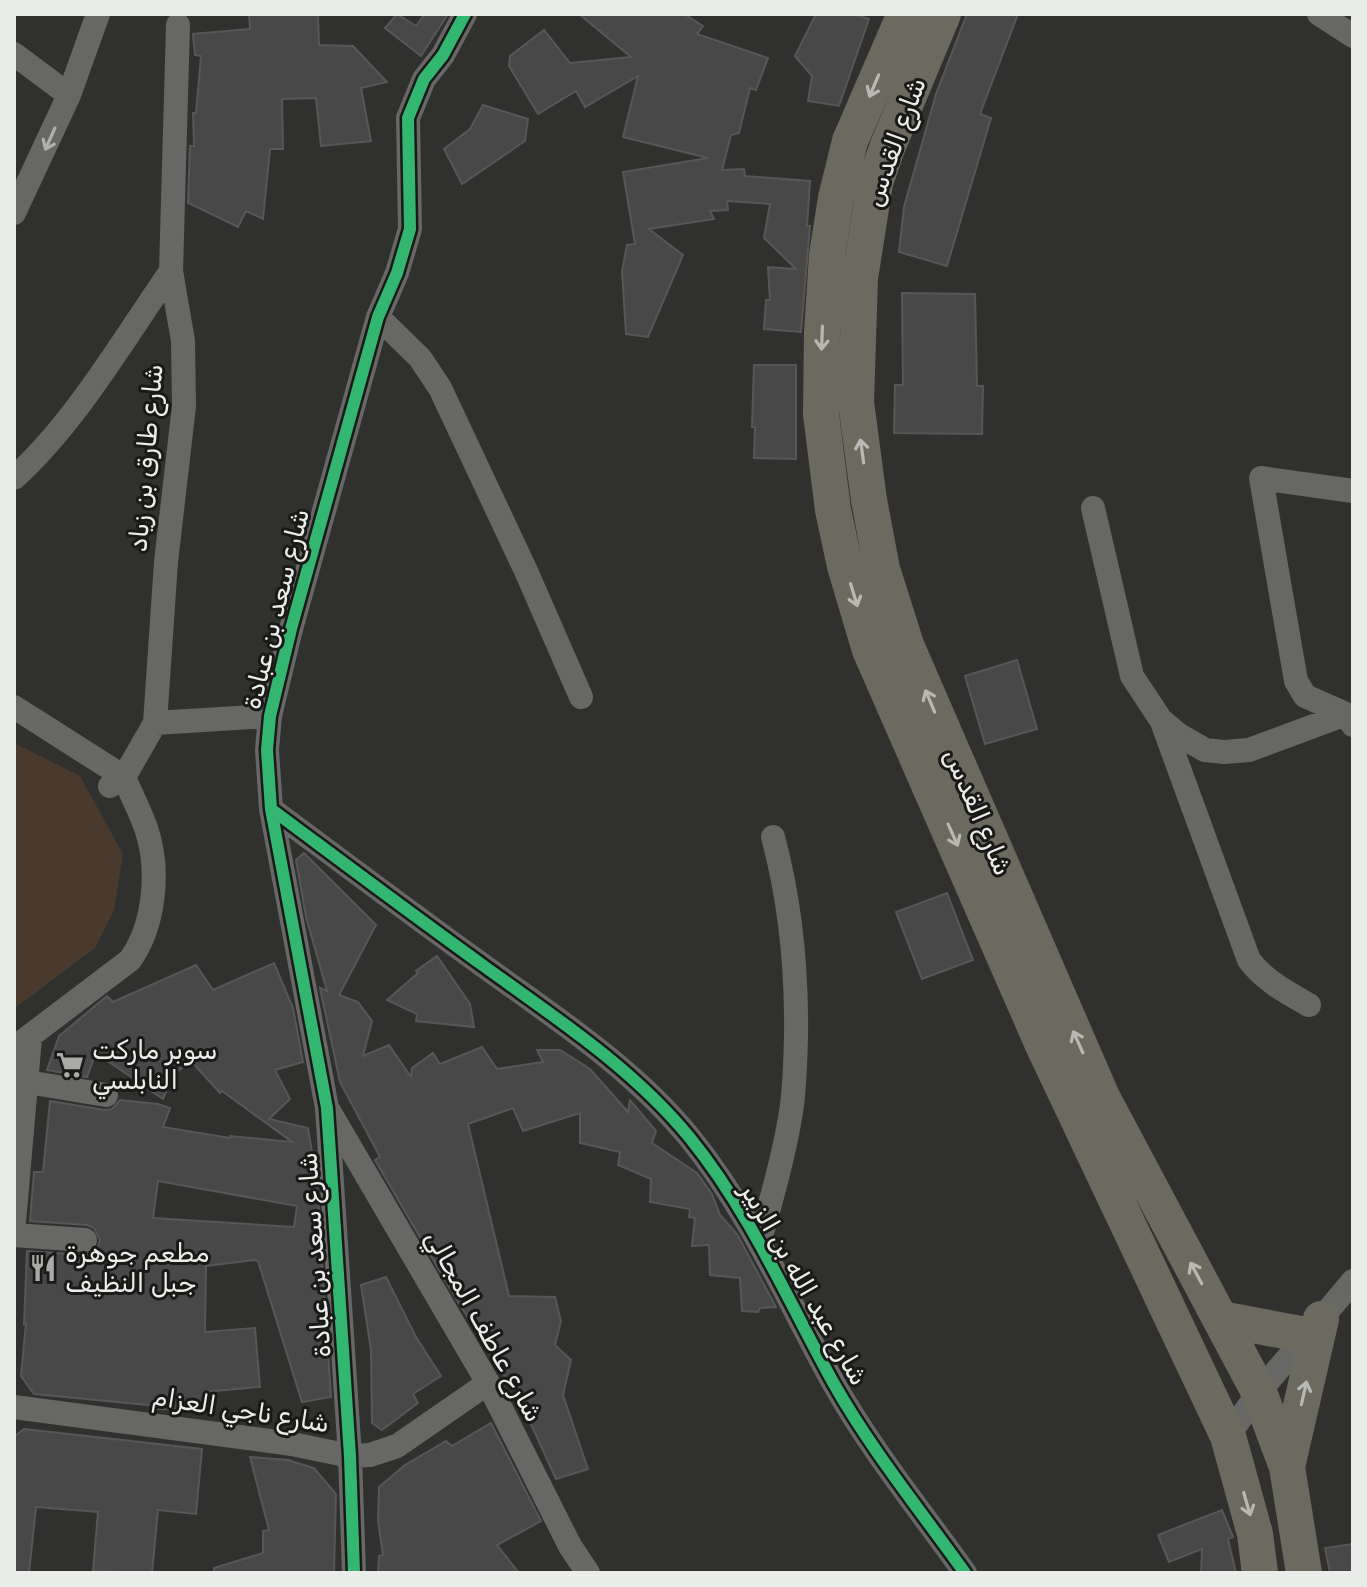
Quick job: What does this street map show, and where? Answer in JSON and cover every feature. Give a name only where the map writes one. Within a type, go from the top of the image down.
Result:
[{"type":"highway","name":"شارع القدس","points":[[905,14],[850,141],[836,198],[827,255],[821,414],[833,510],[845,566],[870,650],[1037,1031],[1228,1436],[1255,1534],[1260,1573]]},
{"type":"highway","name":"شارع القدس","points":[[943,14],[875,183],[860,278],[856,402],[882,569],[906,645],[1102,1097],[1259,1392],[1287,1467],[1304,1573]]},
{"type":"highway","points":[[1221,1319],[1313,1327],[1287,1467]]},
{"type":"street","points":[[14,213],[69,95],[98,14]]},
{"type":"street","name":"شارع سعد بن عبادة","points":[[354,1573],[350,1456],[327,1108],[271,809],[267,750],[270,716],[299,599],[378,317],[397,273],[410,229],[408,118],[424,79],[443,55],[465,14]]},
{"type":"street","points":[[1319,14],[1353,36]]},
{"type":"street","name":"شارع طارق بن زياد","points":[[114,776],[155,723],[166,562],[184,406],[183,341],[171,271],[178,25]]},
{"type":"street","points":[[14,54],[69,95]]},
{"type":"street","points":[[14,478],[55,434],[171,271]]},
{"type":"street","points":[[378,317],[420,358],[440,388],[581,697]]},
{"type":"street","points":[[1350,720],[1305,696],[1296,681],[1261,478],[1353,491]]},
{"type":"street","points":[[1093,508],[1132,676],[1161,720],[1249,960],[1272,983],[1309,1005]]},
{"type":"street","points":[[14,1222],[27,1082],[22,1043],[138,949],[148,919],[153,888],[153,854],[146,828],[114,776],[15,709]]},
{"type":"street","points":[[155,723],[270,716]]},
{"type":"street","points":[[1161,720],[1193,745],[1224,752],[1249,750],[1350,720]]},
{"type":"street","name":"شارع عبد الله بن الزبير","points":[[271,809],[575,1031],[613,1061],[689,1137],[759,1243],[870,1444],[965,1573]]},
{"type":"street","points":[[759,1243],[791,1115],[795,1063],[797,999],[794,941],[784,877],[773,837]]},
{"type":"street","points":[[27,1082],[106,1095]]},
{"type":"street","name":"شارع عاطف المجالي","points":[[327,1108],[488,1383],[570,1546],[588,1573]]},
{"type":"street","points":[[14,1235],[85,1240]]},
{"type":"street","points":[[1228,1436],[1259,1392],[1353,1281]]},
{"type":"street","name":"شارع ناجي العزام","points":[[14,1407],[292,1444],[350,1456],[370,1455],[397,1446],[488,1383]]},
{"type":"shaded area","points":[[14,743],[80,776],[123,854],[114,910],[95,948],[14,1009]]},
{"type":"building","points":[[249,14],[318,14],[319,45],[353,46],[387,82],[361,88],[371,141],[321,146],[316,98],[282,99],[283,149],[270,149],[263,219],[246,211],[238,227],[188,203],[190,146],[194,146],[193,113],[196,113],[201,56],[195,55],[193,34],[250,29]]},
{"type":"building","points":[[397,14],[416,26],[425,14],[448,14],[421,56],[385,28]]},
{"type":"building","points":[[579,14],[684,14],[703,26],[697,34],[768,58],[756,90],[750,88],[739,133],[731,135],[722,170],[744,169],[745,176],[810,181],[807,226],[810,226],[801,332],[764,329],[766,300],[770,300],[768,267],[796,269],[764,238],[770,204],[727,201],[728,210],[710,211],[714,219],[649,229],[683,255],[648,337],[626,334],[622,271],[627,245],[635,244],[623,172],[708,158],[623,137],[638,76],[585,107],[576,91],[538,114],[509,66],[510,56],[544,30],[570,63],[631,57]]},
{"type":"building","points":[[816,14],[852,14],[869,19],[839,106],[808,101],[812,76],[795,56]]},
{"type":"building","points":[[967,14],[1018,14],[980,114],[991,118],[947,266],[899,252],[904,207],[936,94]]},
{"type":"building","points":[[483,105],[528,119],[525,141],[462,184],[444,149],[470,129]]},
{"type":"building","points":[[902,293],[975,294],[977,386],[983,386],[982,434],[894,433],[895,385],[903,385]]},
{"type":"building","points":[[754,365],[796,365],[796,459],[754,458]]},
{"type":"building","points":[[1017,660],[1037,729],[985,744],[965,676]]},
{"type":"building","points":[[304,853],[376,925],[339,995],[358,1002],[372,1021],[363,1056],[389,1045],[411,1077],[412,1068],[433,1053],[440,1064],[482,1047],[497,1069],[543,1062],[537,1050],[560,1050],[590,1069],[628,1112],[630,1100],[656,1131],[652,1143],[697,1173],[712,1194],[720,1215],[737,1234],[776,1307],[760,1308],[758,1312],[742,1311],[740,1278],[710,1275],[709,1245],[692,1246],[695,1218],[689,1217],[690,1209],[650,1202],[651,1179],[618,1165],[620,1152],[580,1143],[580,1113],[523,1131],[513,1108],[468,1124],[509,1296],[555,1297],[561,1321],[555,1345],[571,1360],[563,1395],[588,1469],[556,1479],[515,1389],[449,1287],[375,1160],[380,1157],[340,1082],[320,988],[327,991],[306,917],[296,860]]},
{"type":"building","points":[[947,893],[973,960],[922,979],[896,912]]},
{"type":"building","points":[[437,956],[470,1004],[474,1027],[416,1021],[417,1014],[387,1000],[418,973],[416,971]]},
{"type":"building","points":[[274,963],[293,1008],[303,1062],[275,1070],[290,1099],[269,1119],[308,1128],[319,1210],[315,1210],[322,1262],[331,1397],[302,1402],[258,1261],[254,1260],[206,1266],[205,1332],[255,1328],[260,1387],[203,1392],[203,1410],[158,1409],[158,1406],[34,1394],[21,1376],[26,1323],[27,1251],[85,1255],[97,1249],[100,1240],[94,1228],[87,1225],[30,1221],[34,1172],[43,1172],[50,1101],[104,1110],[112,1109],[120,1100],[158,1104],[170,1108],[163,1127],[230,1138],[292,1142],[222,1091],[220,1093],[191,1061],[173,1075],[163,1099],[96,1053],[87,1077],[47,1070],[59,1036],[107,996],[113,1002],[196,965],[213,990]],"holes":[[[158,1181],[297,1206],[294,1227],[153,1218]]]},
{"type":"building","points":[[386,1277],[416,1337],[441,1376],[413,1394],[418,1403],[382,1430],[372,1423],[371,1350],[361,1285]]},
{"type":"building","points":[[491,1423],[541,1521],[497,1545],[519,1573],[378,1573],[379,1556],[383,1555],[378,1521],[379,1487],[405,1465],[446,1441],[452,1446]]},
{"type":"building","points":[[24,1429],[202,1449],[196,1514],[158,1510],[152,1573],[93,1571],[98,1512],[36,1507],[29,1573],[14,1573],[14,1437]]},
{"type":"building","points":[[250,1457],[288,1460],[314,1468],[336,1494],[334,1573],[214,1573],[214,1568],[263,1553],[263,1531],[269,1530]]},
{"type":"building","points":[[1222,1510],[1233,1537],[1228,1539],[1236,1573],[1201,1573],[1202,1549],[1169,1562],[1158,1535]]},
{"type":"building","points":[[1353,1544],[1353,1573],[1330,1573],[1325,1548]]},
{"type":"cycle path","points":[[354,1573],[350,1456],[327,1108],[271,809],[267,750],[270,716],[291,629],[378,317],[397,273],[410,229],[408,118],[424,79],[443,55],[465,14]]},
{"type":"cycle path","points":[[271,809],[591,1044],[667,1112],[712,1166],[750,1226],[834,1384],[864,1433],[965,1573]]},
{"type":"place","name":"سوبر ماركت النابلسي","points":[[70,1065]]},
{"type":"place","name":"مطعم جوهرة جبل النظيف","points":[[43,1268]]}]
